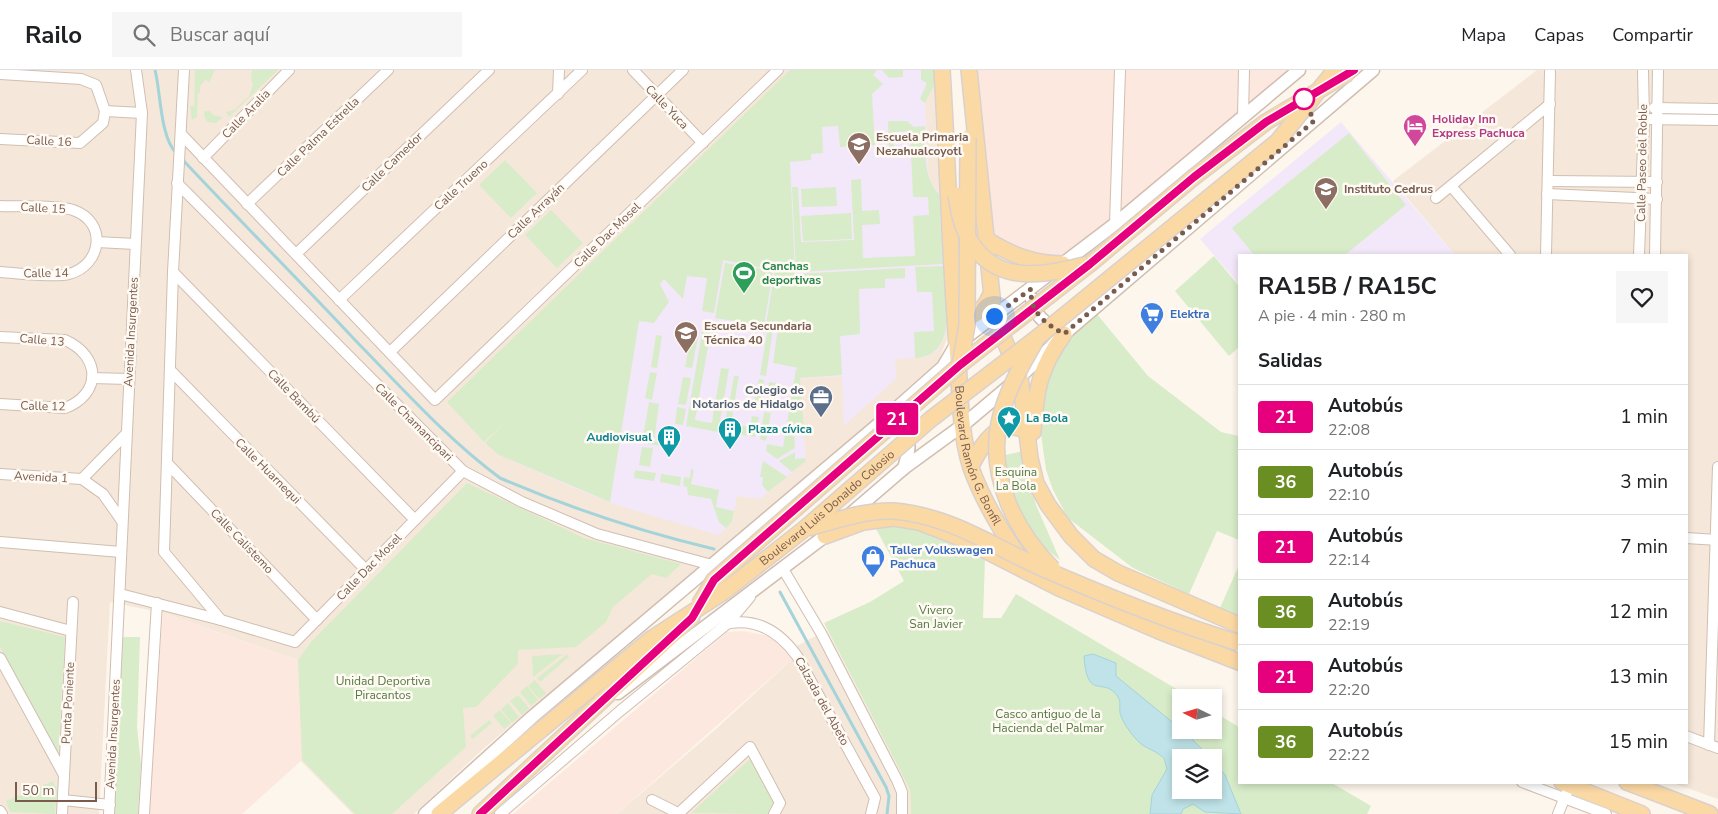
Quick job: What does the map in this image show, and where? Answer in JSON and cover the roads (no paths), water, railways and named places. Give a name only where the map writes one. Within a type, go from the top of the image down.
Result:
[{"type":"main road","name":"Boulevard Ramón G. Bonfil","points":[[942,70],[954,312],[963,425],[971,466],[988,506],[1009,543],[1031,573],[1059,588],[1159,631],[1208,648],[1238,662]]},
{"type":"main road","points":[[951,70],[956,195],[963,226],[973,243],[981,254],[993,264],[1015,274],[1042,275],[1090,264]]},
{"type":"main road","name":"Boulevard Luis Donaldo Colosio","points":[[480,814],[692,618],[714,580],[960,365],[1090,264],[1194,177],[1266,122],[1346,71]]},
{"type":"main road","name":"Boulevard Luis Donaldo Colosio","points":[[439,814],[651,639],[725,591],[803,530],[931,419],[1038,337],[1278,141],[1346,71]]},
{"type":"main road","points":[[960,365],[967,324],[970,77]]},
{"type":"main road","points":[[970,77],[994,316],[1020,377],[1036,483],[1048,505],[1071,536],[1094,559],[1118,573],[1238,626]]},
{"type":"main road","points":[[987,240],[1021,258],[1045,264],[1063,264]]},
{"type":"main road","points":[[954,312],[970,317],[985,306],[991,294]]},
{"type":"main road","points":[[1036,483],[1032,435],[1035,401],[1044,365],[1064,334]]},
{"type":"main road","points":[[1038,337],[1006,399],[998,424],[997,461],[1002,486],[1013,516],[1024,536],[1053,569],[1073,584],[1208,648]]},
{"type":"main road","points":[[971,466],[978,451],[992,434],[1003,427],[1012,426],[1027,431]]},
{"type":"main road","points":[[803,530],[858,515],[891,511],[937,519],[1036,565],[1115,598],[1193,629],[1238,643]]},
{"type":"main road","points":[[825,536],[863,522],[894,518],[919,522],[963,539],[1031,573]]},
{"type":"main road","points":[[1632,784],[1710,814]]},
{"type":"main road","points":[[1565,789],[1642,814]]},
{"type":"street","name":"Avenida Insurgentes","points":[[109,809],[142,113],[136,70]]},
{"type":"street","points":[[184,70],[173,272],[164,552],[221,620]]},
{"type":"street","name":"Calle Aralia","points":[[204,158],[288,70]]},
{"type":"street","name":"Calle Palma Estrella","points":[[247,204],[388,70]]},
{"type":"street","name":"Calle Camedor","points":[[296,254],[489,70]]},
{"type":"street","points":[[558,94],[559,70]]},
{"type":"street","name":"Calle Trueno","points":[[339,300],[582,70]]},
{"type":"street","name":"Calle Yuca","points":[[632,70],[703,143]]},
{"type":"street","name":"Calle Arrayán","points":[[390,352],[683,70]]},
{"type":"street","name":"Calle Dac Mosel","points":[[390,352],[435,400],[778,70]]},
{"type":"street","points":[[1115,224],[1120,70]]},
{"type":"street","points":[[1243,116],[1244,70]]},
{"type":"street","points":[[425,814],[531,718],[880,423],[943,367],[956,345],[1115,224],[1298,70]]},
{"type":"street","points":[[586,718],[783,569],[825,536],[904,468],[963,425],[1020,377],[1064,334],[1373,70]]},
{"type":"street","name":"Calle Paseo del Roble","points":[[1639,254],[1644,119],[1643,70]]},
{"type":"street","name":"Calle Paseo del Roble","points":[[1655,254],[1659,113],[1658,70]]},
{"type":"street","points":[[1546,254],[1550,72]]},
{"type":"street","points":[[0,74],[81,79],[96,85],[105,111],[142,113]]},
{"type":"street","points":[[1436,198],[1550,104]]},
{"type":"street","points":[[1644,108],[1659,113],[1718,120]]},
{"type":"street","points":[[1644,119],[1659,113],[1718,109]]},
{"type":"street","name":"Calle 16","points":[[0,139],[80,143],[103,123],[105,111]]},
{"type":"street","points":[[180,138],[204,158],[390,352]]},
{"type":"street","name":"Calle Chamancipari","points":[[177,178],[463,471],[522,502],[597,534],[712,565]]},
{"type":"street","points":[[1548,181],[1657,182]]},
{"type":"street","points":[[1600,182],[1600,196]]},
{"type":"street","points":[[1451,186],[1509,254]]},
{"type":"street","points":[[1547,194],[1657,199]]},
{"type":"street","name":"Calle 15","points":[[0,206],[71,209],[86,216],[96,229],[97,242]]},
{"type":"street","points":[[97,242],[135,244]]},
{"type":"street","name":"Calle 14","points":[[0,272],[66,275],[81,270],[93,254],[97,242]]},
{"type":"street","name":"Calle Bambú","points":[[173,272],[415,520]]},
{"type":"street","points":[[1031,289],[1032,305],[1037,315],[1044,322],[1064,334]]},
{"type":"street","name":"Calle 13","points":[[0,337],[65,340],[86,354],[92,365],[92,378]]},
{"type":"street","name":"Calle Huarnequi","points":[[171,372],[366,570]]},
{"type":"street","points":[[92,378],[129,379]]},
{"type":"street","name":"Calle 12","points":[[0,404],[65,408],[82,399],[88,391],[92,378]]},
{"type":"street","points":[[880,423],[898,427],[906,434],[910,449],[904,468]]},
{"type":"street","name":"Avenida 1","points":[[82,479],[126,434]]},
{"type":"street","name":"Calle Calistemo","points":[[167,463],[317,620]]},
{"type":"street","points":[[1688,737],[1713,746],[1718,468]]},
{"type":"street","name":"Calle Dac Mosel","points":[[221,620],[295,642],[463,471]]},
{"type":"street","name":"Avenida 1","points":[[0,474],[82,479],[103,494],[122,521]]},
{"type":"street","points":[[1688,538],[1717,540]]},
{"type":"street","points":[[0,542],[121,552]]},
{"type":"street","points":[[783,569],[821,633],[897,780],[902,792],[902,814]]},
{"type":"street","points":[[500,814],[620,711],[728,623],[758,587]]},
{"type":"street","points":[[120,594],[221,620]]},
{"type":"street","name":"Punta Poniente","points":[[62,814],[73,602]]},
{"type":"street","points":[[144,814],[157,603]]},
{"type":"street","points":[[0,612],[71,631]]},
{"type":"street","name":"Calzada del Abeto","points":[[705,629],[728,623],[760,624],[779,634],[797,656],[875,798],[871,814]]},
{"type":"street","name":"Punta Poniente","points":[[0,658],[64,775]]},
{"type":"street","points":[[652,800],[680,814],[750,747],[780,803],[774,814]]},
{"type":"street","points":[[1534,784],[1565,789],[1606,814]]},
{"type":"street","points":[[1558,814],[1565,789]]},
{"type":"street","points":[[63,800],[109,809]]},
{"type":"water","points":[[1093,654],[1116,663],[1116,676],[1172,722],[1172,739],[1192,739],[1202,749],[1172,749],[1172,799],[1222,799],[1222,771],[1241,814],[1205,812],[1193,804],[1183,809],[1181,814],[1150,814],[1152,795],[1167,769],[1164,758],[1141,744],[1131,732],[1120,714],[1119,699],[1113,691],[1092,684],[1086,670],[1084,656]]},
{"type":"waterway","points":[[155,70],[164,126],[171,146],[176,153]]},
{"type":"waterway","points":[[182,159],[425,412],[461,447],[500,478],[553,500],[606,518],[659,535],[714,549]]},
{"type":"waterway","points":[[780,592],[886,787],[889,796],[887,814]]},
{"type":"place","name":"Holiday Inn Express Pachuca","points":[[1415,147]]},
{"type":"place","name":"Escuela Primaria Nezahualcoyotl","points":[[859,165]]},
{"type":"place","name":"Instituto Cedrus","points":[[1326,210]]},
{"type":"place","name":"Canchas deportivas","points":[[744,294]]},
{"type":"place","name":"Elektra","points":[[1152,335]]},
{"type":"place","name":"Escuela Secundaria Técnica 40","points":[[686,354]]},
{"type":"place","name":"Colegio de Notarios de Hidalgo","points":[[821,418]]},
{"type":"place","name":"La Bola","points":[[1009,439]]},
{"type":"place","name":"Plaza cívica","points":[[730,450]]},
{"type":"place","name":"Audiovisual","points":[[669,458]]},
{"type":"place","name":"Taller Volkswagen Pachuca","points":[[873,578]]},
{"type":"park label","name":"Esquina La Bola","points":[[1016,479]]},
{"type":"park label","name":"Vivero San Javier","points":[[936,617]]},
{"type":"park label","name":"Unidad Deportiva Piracantos","points":[[383,688]]},
{"type":"park label","name":"Casco antiguo de la Hacienda del Palmar","points":[[1048,721]]}]
